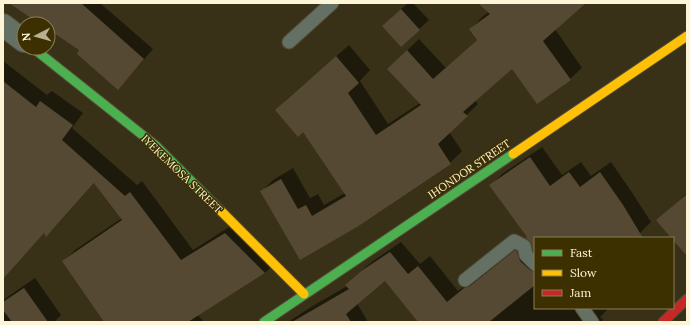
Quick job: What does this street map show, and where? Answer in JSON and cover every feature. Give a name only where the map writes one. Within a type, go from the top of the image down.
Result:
[{"type":"street","points":[[3,25],[16,35]]},
{"type":"street","name":"IHONDOR STREET","points":[[264,322],[687,36]]},
{"type":"street","name":"IYEKEMOSA STREET","points":[[43,56],[155,145],[304,294]]},
{"type":"street","points":[[663,322],[687,299]]},
{"type":"lane","points":[[289,42],[332,3]]},
{"type":"lane","points":[[465,280],[514,241],[524,246],[526,255],[534,263]]},
{"type":"lane","points":[[583,309],[592,322]]},
{"type":"building","points":[[9,3],[81,3],[144,59],[118,90],[77,54],[79,50],[56,34],[56,16],[28,16]]},
{"type":"building","points":[[478,3],[586,3],[543,41],[571,80],[537,104],[512,69],[463,112],[468,116],[438,144],[451,164],[357,227],[300,260],[260,191],[281,179],[298,209],[306,205],[312,216],[346,196],[303,132],[298,137],[275,110],[336,56],[359,83],[348,93],[376,135],[421,105],[387,69],[407,50],[433,79],[477,40],[469,29],[490,14]]},
{"type":"building","points":[[401,9],[420,30],[401,47],[382,26]]},
{"type":"building","points":[[3,81],[36,107],[40,101],[73,125],[62,140],[125,196],[130,192],[181,260],[225,233],[265,273],[188,322],[104,322],[62,261],[122,220],[94,183],[46,237],[44,233],[3,279]]},
{"type":"building","points":[[530,157],[550,186],[569,172],[580,187],[600,172],[623,205],[642,237],[534,237],[534,252],[530,241],[526,238],[527,237],[489,185]]},
{"type":"building","points":[[687,194],[687,256],[674,241],[674,237],[670,237],[656,220]]},
{"type":"building","points":[[515,250],[517,251],[520,261],[534,272],[534,286],[489,322],[418,322],[385,281],[346,314],[351,322],[292,322],[349,289],[345,285],[361,271],[390,252],[408,274],[418,266],[447,302],[464,288],[470,286]]},
{"type":"building","points":[[24,288],[48,322],[12,322],[3,310],[3,302]]},
{"type":"traffic: fast","points":[[43,56],[155,145],[221,211]]},
{"type":"traffic: fast","points":[[264,322],[513,154]]},
{"type":"traffic: slow","points":[[513,154],[687,36]]},
{"type":"traffic: slow","points":[[221,211],[304,294]]},
{"type":"traffic: jam","points":[[663,322],[687,299]]}]
